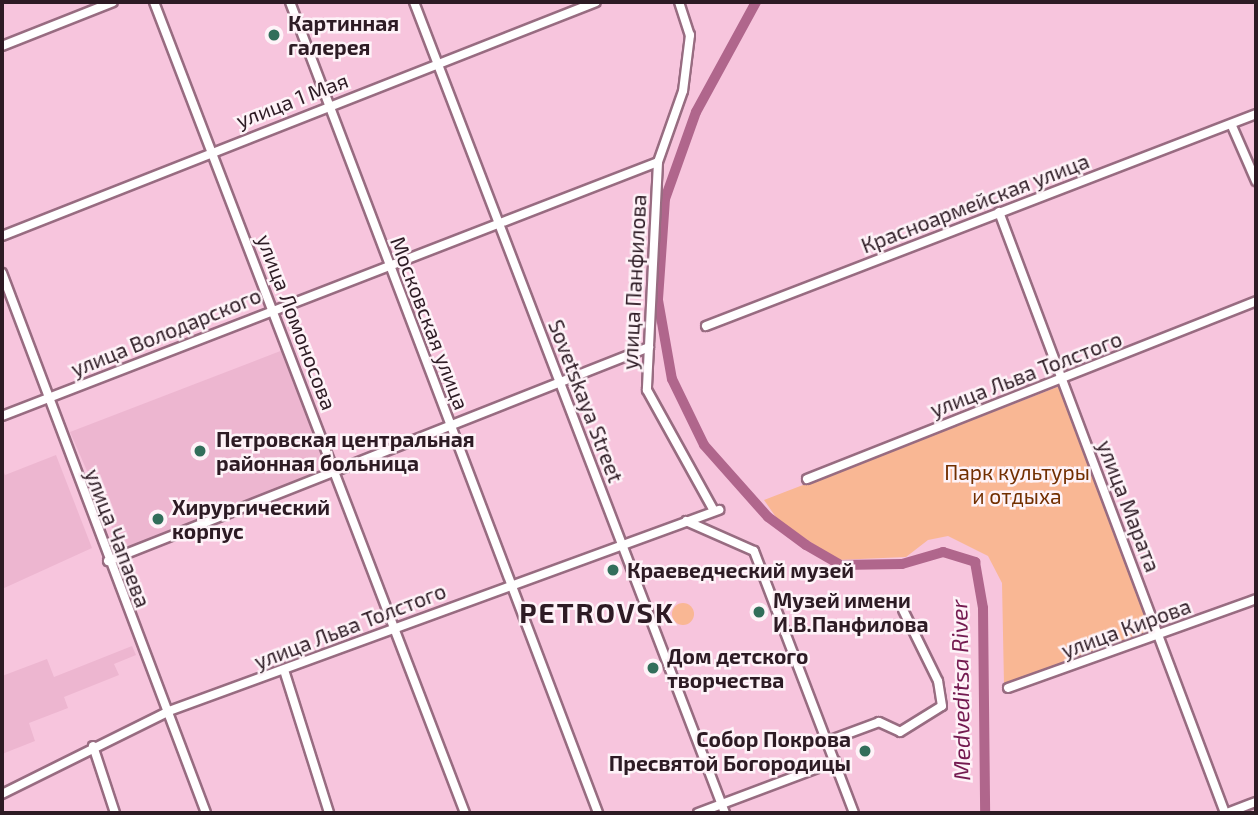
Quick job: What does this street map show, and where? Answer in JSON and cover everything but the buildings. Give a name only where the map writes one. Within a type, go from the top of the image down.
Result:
[{"type":"street","points":[[2,46],[113,2]]},
{"type":"street","name":"улица Ломоносова","points":[[154,2],[274,308],[465,813]]},
{"type":"street","name":"Московская улица","points":[[290,2],[598,813]]},
{"type":"street","name":"Sovetskaya Street","points":[[414,2],[726,813]]},
{"type":"street","name":"улица 1 Мая","points":[[2,236],[328,104],[596,2]]},
{"type":"street","name":"улица Панфилова","points":[[679,2],[690,35],[684,80],[658,162],[647,390],[717,510]]},
{"type":"street","name":"Красноармейская улица","points":[[706,326],[999,212],[1232,126],[1256,114]]},
{"type":"street","points":[[1232,126],[1256,181]]},
{"type":"street","name":"улица Володарского","points":[[2,416],[274,308],[658,162]]},
{"type":"street","name":"улица Марата","points":[[999,212],[1226,813]]},
{"type":"street","name":"улица Чапаева","points":[[2,273],[108,561],[169,711],[206,813]]},
{"type":"street","name":"улица Льва Толстого","points":[[807,479],[1256,300]]},
{"type":"street","points":[[108,561],[649,347]]},
{"type":"street","name":"улица Льва Толстого","points":[[2,794],[93,746],[169,711],[623,542],[717,510]]},
{"type":"street","points":[[686,521],[754,551],[854,813]]},
{"type":"street","name":"улица Кирова","points":[[1008,688],[1160,636],[1256,599]]},
{"type":"street","points":[[828,741],[879,722],[900,732],[935,716],[942,706],[937,681],[903,610]]},
{"type":"street","points":[[285,670],[329,813]]},
{"type":"street","points":[[93,746],[115,813]]},
{"type":"street","points":[[698,813],[836,761]]},
{"type":"street","points":[[1226,813],[1256,802]]},
{"type":"shaded area","name":"Петровская центральная районная больница","points":[[283,350],[328,471],[121,549],[70,432]]},
{"type":"shaded area","points":[[56,455],[92,548],[2,589],[2,468],[5,475]]},
{"type":"shaded area","points":[[132,646],[136,655],[114,664],[119,675],[64,697],[68,708],[29,723],[35,741],[2,754],[2,676],[47,659],[54,677]]},
{"type":"green space","name":"Парк культуры и отдыха","points":[[1060,386],[1158,635],[1004,685],[1002,583],[988,556],[948,536],[928,540],[906,557],[837,560],[778,520],[764,500]]},
{"type":"green space","points":[[683,603],[691,606],[694,614],[691,622],[683,625],[675,622],[672,614],[675,606]]},
{"type":"waterway","name":"Medveditsa River","points":[[756,2],[696,112],[665,199],[658,300],[672,379],[704,445],[768,517],[806,545],[840,565],[902,564],[943,552],[975,562],[983,608],[985,813]]},
{"type":"place","name":"Картинная галерея","points":[[274,35]]},
{"type":"place","name":"Петровская центральная районная больница","points":[[200,451]]},
{"type":"place","name":"Хирургический корпус","points":[[158,519]]},
{"type":"place","name":"Краеведческий музей","points":[[613,570]]},
{"type":"place","name":"Музей имени И.В.Панфилова","points":[[759,612]]},
{"type":"place","name":"Дом детского творчества","points":[[653,668]]},
{"type":"place","name":"Собор Покрова Пресвятой Богородицы","points":[[865,751]]},
{"type":"district","name":"PETROVSK","points":[[597,612]]}]
